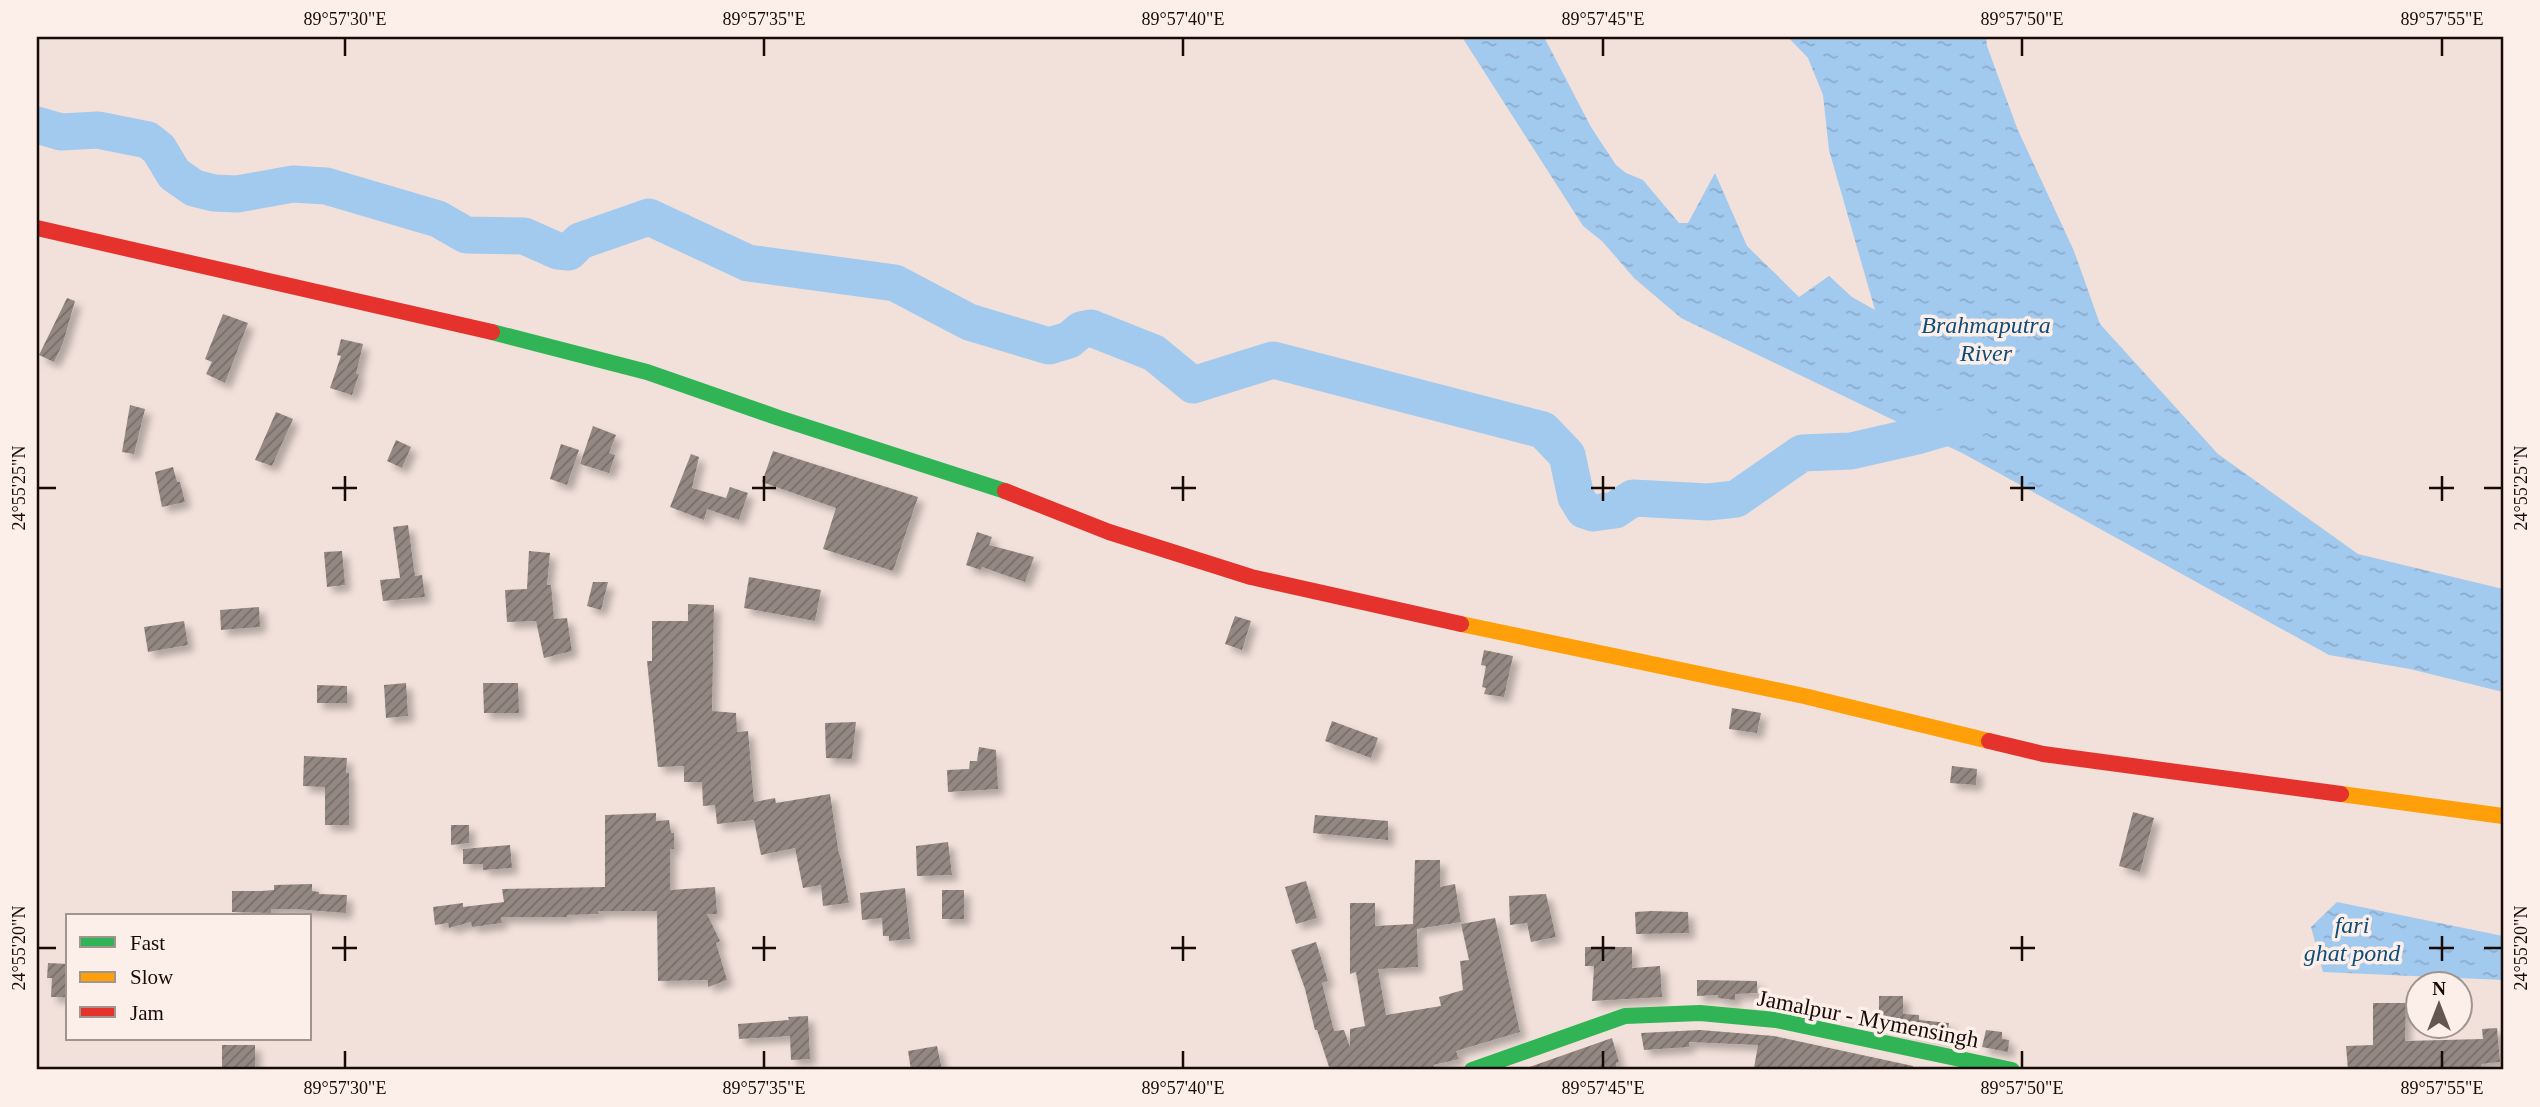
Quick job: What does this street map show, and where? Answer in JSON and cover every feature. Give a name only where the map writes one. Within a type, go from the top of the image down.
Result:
[{"type":"street","points":[[37,228],[438,319],[647,372],[779,418],[984,482],[1108,532],[1264,580],[1510,635],[1804,696],[2043,754],[2503,816]]},
{"type":"street","name":"Jamalpur - Mymensingh","points":[[1472,1070],[1513,1063],[1625,1016],[1700,1013],[1776,1020],[2012,1070]]},
{"type":"water","name":"Brahmaputra River","points":[[1462,37],[1544,37],[1591,127],[1616,165],[1626,173],[1643,180],[1679,223],[1688,223],[1715,173],[1747,246],[1799,297],[1829,276],[1852,297],[1875,310],[1829,150],[1823,95],[1808,58],[1788,37],[1986,37],[2017,128],[2074,251],[2100,324],[2218,454],[2358,554],[2503,589],[2503,692],[2410,669],[2329,655],[1964,454],[1681,318],[1634,278],[1602,241],[1583,226]]},
{"type":"water","name":"fari ghat pond","points":[[2337,902],[2503,936],[2503,980],[2474,979],[2474,970],[2404,970],[2404,976],[2323,972],[2311,927]]},
{"type":"building","points":[[67,298],[75,301],[63,343],[54,362],[39,355]]},
{"type":"building","points":[[223,314],[248,323],[225,383],[206,374],[212,362],[205,359]]},
{"type":"building","points":[[341,339],[363,344],[356,374],[359,374],[352,395],[330,388],[341,356],[337,355]]},
{"type":"building","points":[[130,405],[145,409],[134,454],[122,452]]},
{"type":"building","points":[[276,412],[293,419],[272,466],[255,460]]},
{"type":"building","points":[[593,426],[616,435],[609,453],[615,455],[609,473],[580,464]]},
{"type":"building","points":[[396,440],[411,447],[402,468],[387,461]]},
{"type":"building","points":[[561,444],[579,450],[567,485],[550,479]]},
{"type":"building","points":[[773,451],[918,497],[893,571],[823,549],[836,508],[762,482]]},
{"type":"building","points":[[691,454],[699,457],[692,488],[726,498],[730,487],[748,493],[739,520],[707,509],[704,520],[670,507]]},
{"type":"building","points":[[173,467],[185,502],[162,507],[155,472]]},
{"type":"building","points":[[408,525],[415,576],[422,575],[425,597],[383,601],[380,580],[400,578],[393,527]]},
{"type":"building","points":[[977,532],[992,537],[989,545],[1034,557],[1025,582],[982,567],[981,570],[966,565]]},
{"type":"building","points":[[342,551],[345,585],[327,587],[324,552]]},
{"type":"building","points":[[529,551],[550,553],[547,585],[551,585],[554,619],[567,618],[572,651],[544,658],[536,621],[507,622],[505,590],[527,589]]},
{"type":"building","points":[[749,577],[821,590],[815,621],[744,608]]},
{"type":"building","points":[[593,582],[608,582],[601,610],[587,606]]},
{"type":"building","points":[[688,604],[714,605],[712,711],[736,713],[737,732],[748,731],[754,802],[775,798],[776,803],[830,794],[849,903],[823,906],[821,885],[803,888],[795,848],[761,855],[754,820],[717,824],[715,805],[703,806],[702,782],[684,782],[684,766],[658,767],[647,661],[652,661],[652,621],[688,621]]},
{"type":"building","points":[[259,607],[260,627],[221,630],[220,610]]},
{"type":"building","points":[[1235,616],[1251,621],[1242,650],[1225,644]]},
{"type":"building","points":[[184,621],[188,645],[148,652],[144,627]]},
{"type":"building","points":[[1484,650],[1513,656],[1504,697],[1484,694],[1486,688],[1482,687],[1486,666],[1481,665]]},
{"type":"building","points":[[406,683],[408,716],[386,718],[384,685]]},
{"type":"building","points":[[483,683],[518,683],[519,713],[484,713]]},
{"type":"building","points":[[317,685],[347,686],[347,703],[317,703]]},
{"type":"building","points":[[1732,708],[1761,713],[1757,733],[1729,729]]},
{"type":"building","points":[[1332,721],[1378,738],[1371,758],[1325,741]]},
{"type":"building","points":[[856,722],[852,759],[826,758],[825,723]]},
{"type":"building","points":[[979,747],[996,750],[998,789],[948,792],[947,770],[969,769],[970,761],[977,761]]},
{"type":"building","points":[[304,756],[347,758],[349,825],[325,825],[325,787],[303,786]]},
{"type":"building","points":[[1952,766],[1977,769],[1976,785],[1950,783]]},
{"type":"building","points":[[2133,812],[2154,818],[2140,872],[2119,866]]},
{"type":"building","points":[[656,813],[656,821],[669,820],[671,833],[674,833],[674,849],[670,849],[670,890],[715,887],[717,914],[707,914],[720,941],[716,943],[727,980],[708,987],[708,980],[658,981],[657,911],[598,911],[598,914],[567,917],[501,917],[502,923],[472,927],[471,922],[449,928],[448,923],[435,925],[433,907],[463,903],[463,907],[504,902],[502,889],[605,887],[605,815]]},
{"type":"building","points":[[1315,815],[1388,821],[1388,840],[1313,833]]},
{"type":"building","points":[[451,825],[469,825],[469,843],[451,845]]},
{"type":"building","points":[[948,842],[952,875],[917,876],[916,846]]},
{"type":"building","points":[[510,845],[512,868],[483,870],[483,864],[463,864],[463,849]]},
{"type":"building","points":[[1415,860],[1440,860],[1440,887],[1455,884],[1461,922],[1417,929],[1418,967],[1378,969],[1386,1015],[1441,1006],[1439,997],[1463,990],[1460,961],[1469,960],[1461,924],[1495,918],[1520,1032],[1456,1051],[1459,1059],[1433,1065],[1435,1070],[1330,1070],[1291,950],[1316,942],[1328,981],[1322,983],[1334,1031],[1344,1030],[1350,1047],[1350,1029],[1365,1026],[1356,972],[1350,974],[1350,903],[1375,903],[1375,926],[1413,924]]},
{"type":"building","points":[[1306,881],[1317,918],[1296,924],[1285,887]]},
{"type":"building","points":[[312,884],[312,891],[319,894],[347,895],[346,913],[295,909],[271,909],[271,913],[232,912],[232,891],[274,890],[274,885]]},
{"type":"building","points":[[905,888],[910,939],[889,941],[889,936],[883,936],[882,918],[862,920],[860,893]]},
{"type":"building","points":[[942,890],[964,890],[964,919],[942,919]]},
{"type":"building","points":[[1546,894],[1556,937],[1531,942],[1527,923],[1510,925],[1509,896]]},
{"type":"building","points":[[1635,912],[1688,912],[1689,933],[1636,934]]},
{"type":"building","points":[[1585,947],[1632,947],[1632,968],[1660,966],[1662,997],[1592,1001],[1594,966],[1585,966]]},
{"type":"building","points":[[48,963],[66,964],[66,997],[51,997],[52,978],[47,978]]},
{"type":"building","points":[[1697,980],[1757,981],[1757,993],[1735,994],[1735,1000],[1718,998],[1718,995],[1697,996]]},
{"type":"building","points":[[1879,996],[1903,996],[1903,1014],[1919,1015],[1919,1020],[1949,1023],[1947,1039],[1878,1025],[1879,1016],[1883,1017],[1879,1015]]},
{"type":"building","points":[[2373,1003],[2404,1003],[2405,1041],[2483,1039],[2482,1029],[2497,1028],[2500,1062],[2481,1064],[2481,1070],[2348,1070],[2346,1046],[2373,1045]]},
{"type":"building","points":[[808,1016],[810,1059],[791,1060],[790,1036],[739,1039],[738,1024]]},
{"type":"building","points":[[1700,1030],[1774,1036],[1913,1066],[1913,1070],[1754,1068],[1758,1045],[1689,1042],[1689,1047],[1644,1050],[1641,1033]]},
{"type":"building","points":[[1986,1030],[2002,1032],[2002,1039],[2009,1040],[2008,1052],[1982,1047]]},
{"type":"building","points":[[1612,1038],[1619,1062],[1616,1063],[1617,1070],[1521,1070]]},
{"type":"building","points":[[222,1045],[255,1045],[255,1070],[222,1070]]},
{"type":"building","points":[[937,1046],[942,1070],[911,1070],[908,1051]]},
{"type":"waterway","points":[[37,125],[61,132],[98,130],[148,140],[159,149],[174,174],[194,188],[214,193],[237,194],[293,184],[326,186],[438,219],[466,235],[524,236],[558,251],[569,252],[580,241],[649,217],[748,263],[895,283],[969,322],[1049,346],[1069,340],[1081,330],[1091,328],[1154,353],[1193,385],[1273,360],[1543,430],[1567,455],[1576,497],[1584,510],[1593,513],[1615,510],[1633,498],[1708,502],[1736,499],[1802,453],[1851,451],[1972,420]]},
{"type":"traffic: fast","points":[[492,332],[647,372],[1005,491]]},
{"type":"traffic: fast","points":[[1472,1070],[1625,1016],[1700,1013],[1776,1020],[2012,1070]]},
{"type":"traffic: slow","points":[[1461,624],[1804,696],[1989,741]]},
{"type":"traffic: slow","points":[[2341,794],[2503,816]]},
{"type":"traffic: jam","points":[[37,228],[492,332]]},
{"type":"traffic: jam","points":[[1005,491],[1109,532],[1251,577],[1461,624]]},
{"type":"traffic: jam","points":[[1989,741],[2043,754],[2341,794]]}]
